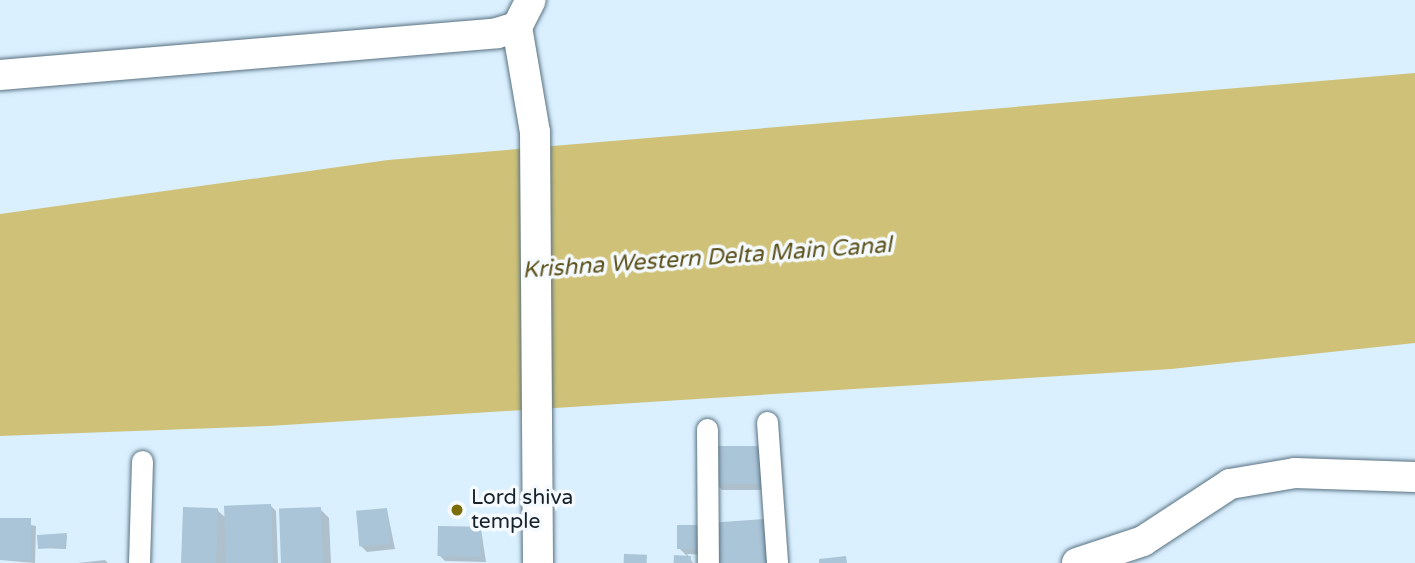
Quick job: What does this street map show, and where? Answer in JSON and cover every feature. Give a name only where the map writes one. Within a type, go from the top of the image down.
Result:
[{"type":"street","points":[[531,0],[517,27],[535,132],[538,563]]},
{"type":"street","points":[[0,75],[517,27]]},
{"type":"street","points":[[768,422],[777,563]]},
{"type":"street","points":[[707,429],[708,563]]},
{"type":"street","points":[[139,563],[142,461]]},
{"type":"street","points":[[1077,563],[1143,541],[1230,484],[1295,473],[1415,477]]},
{"type":"water","name":"Krishna Western Delta Main Canal","points":[[1415,73],[1415,343],[1171,369],[269,426],[0,436],[0,214],[388,160]]},
{"type":"building","points":[[715,446],[761,446],[761,484],[715,484]]},
{"type":"building","points":[[271,504],[273,563],[226,563],[224,506]]},
{"type":"building","points":[[183,507],[218,508],[216,563],[181,563]]},
{"type":"building","points":[[321,507],[323,563],[281,563],[279,508]]},
{"type":"building","points":[[387,508],[390,544],[359,547],[356,511]]},
{"type":"building","points":[[0,518],[31,518],[31,560],[0,560]]},
{"type":"building","points":[[764,519],[767,563],[718,563],[715,522]]},
{"type":"building","points":[[677,525],[701,525],[701,549],[677,549]]},
{"type":"building","points":[[438,526],[481,527],[480,557],[437,556]]},
{"type":"building","points":[[67,533],[64,547],[38,549],[37,535]]},
{"type":"building","points":[[624,554],[647,555],[647,563],[624,563]]},
{"type":"building","points":[[674,555],[691,556],[691,563],[674,563]]},
{"type":"building","points":[[846,556],[847,563],[819,563],[819,559]]},
{"type":"place","name":"Lord shiva temple","points":[[457,510]]}]
